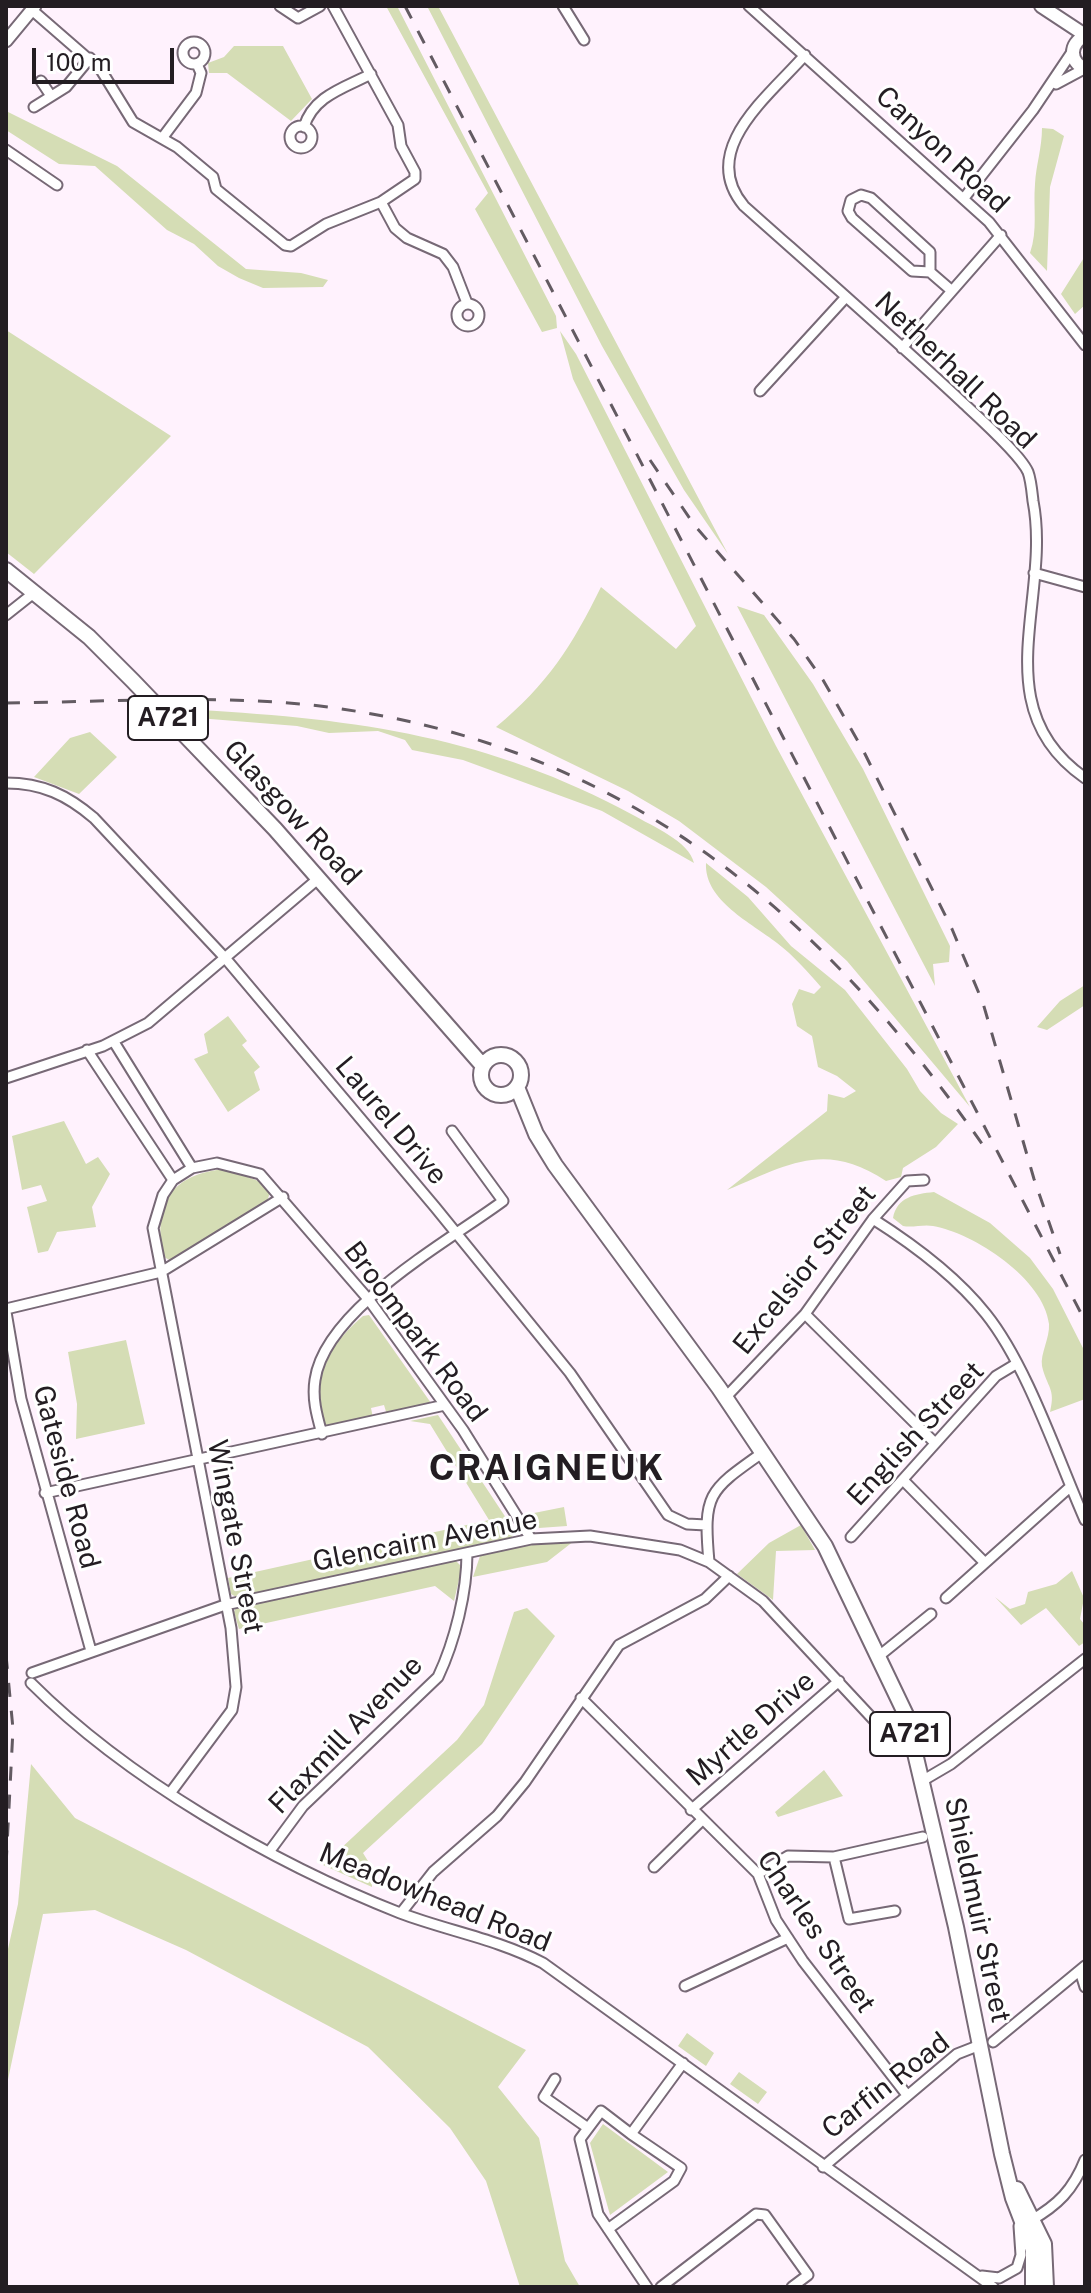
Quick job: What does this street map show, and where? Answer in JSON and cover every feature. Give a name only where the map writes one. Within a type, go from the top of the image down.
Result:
[{"type":"main road","points":[[1041,6],[1054,18],[1085,35],[1073,49]]},
{"type":"main road","points":[[1054,18],[1073,49],[1076,63],[1085,69]]},
{"type":"main road","name":"Glasgow Road","points":[[6,570],[35,592],[133,681],[319,878],[456,1039],[487,1062]]},
{"type":"main road","name":"A721","points":[[504,1055],[515,1061],[521,1077],[513,1090],[497,1094],[487,1089],[482,1078],[487,1062],[504,1055]]},
{"type":"main road","name":"A721","points":[[513,1090],[555,1165],[762,1453]]},
{"type":"main road","name":"Shieldmuir Street","points":[[762,1453],[825,1546],[879,1656],[910,1732],[986,2043],[1013,2198],[1044,2244],[1046,2287]]},
{"type":"main road","name":"Shieldmuir Street","points":[[1009,2175],[1029,2221],[1035,2262],[1033,2287]]},
{"type":"street","points":[[280,6],[298,18],[320,6]]},
{"type":"street","points":[[6,41],[34,8],[101,70],[133,122],[163,137],[213,177],[216,189],[285,245],[296,244],[326,224],[381,202],[410,185],[415,172],[401,146],[398,125],[333,6]]},
{"type":"street","points":[[563,6],[584,40]]},
{"type":"street","name":"Canyon Road","points":[[749,6],[964,198],[1001,235],[1085,345]]},
{"type":"street","points":[[964,198],[1049,88],[1073,49]]},
{"type":"street","name":"Netherhall Road","points":[[805,55],[734,138],[728,160],[728,176],[744,206],[981,420],[1027,470],[1036,518],[1025,659],[1028,694],[1042,728],[1061,757],[1085,778]]},
{"type":"street","points":[[34,107],[66,87],[90,58]]},
{"type":"street","points":[[163,137],[196,93],[201,73],[197,64]]},
{"type":"street","points":[[1049,88],[1085,69]]},
{"type":"street","points":[[304,127],[309,110],[318,102],[371,74]]},
{"type":"street","points":[[41,81],[51,96]]},
{"type":"street","points":[[6,150],[57,185]]},
{"type":"street","points":[[930,272],[930,252],[868,196],[857,196],[851,200],[848,207],[852,218],[912,271],[930,272],[952,291]]},
{"type":"street","points":[[381,202],[395,228],[407,238],[443,254],[453,267],[467,303]]},
{"type":"street","points":[[902,348],[1001,235]]},
{"type":"street","points":[[760,391],[846,297]]},
{"type":"street","points":[[1034,573],[1085,587]]},
{"type":"street","points":[[6,615],[35,592]]},
{"type":"street","name":"Laurel Drive","points":[[6,783],[29,783],[75,802],[226,959],[570,1373],[668,1515],[687,1524],[706,1525]]},
{"type":"street","points":[[6,1078],[114,1042],[148,1023],[319,878]]},
{"type":"street","points":[[87,1050],[173,1180],[192,1168],[114,1042]]},
{"type":"street","points":[[322,1434],[314,1408],[315,1380],[320,1362],[344,1325],[369,1300],[503,1201],[452,1131]]},
{"type":"street","name":"Broompark Road","points":[[192,1168],[217,1163],[241,1166],[260,1174],[283,1197],[369,1300],[445,1405],[531,1539]]},
{"type":"street","name":"Wingate Street","points":[[171,1792],[232,1710],[236,1698],[235,1656],[153,1228],[155,1211],[173,1180]]},
{"type":"street","name":"Excelsior Street","points":[[725,1398],[805,1314],[873,1219],[907,1181],[924,1180]]},
{"type":"street","points":[[6,1310],[161,1272],[283,1197]]},
{"type":"street","points":[[873,1219],[910,1243],[968,1293],[994,1325],[1016,1364],[1085,1520]]},
{"type":"street","name":"Gateside Road","points":[[6,1310],[21,1399],[91,1651]]},
{"type":"street","points":[[805,1314],[935,1443]]},
{"type":"street","name":"English Street","points":[[851,1537],[996,1376],[1016,1364]]},
{"type":"street","points":[[45,1493],[445,1405]]},
{"type":"street","points":[[709,1562],[706,1525],[719,1483],[762,1453]]},
{"type":"street","points":[[903,1480],[985,1563]]},
{"type":"street","points":[[946,1598],[1070,1487]]},
{"type":"street","name":"Glencairn Avenue","points":[[32,1678],[91,1651],[225,1605],[531,1539],[590,1536],[680,1550],[709,1562],[763,1601],[885,1732],[910,1732]]},
{"type":"street","name":"Flaxmill Avenue","points":[[269,1852],[303,1806],[438,1677],[446,1661],[467,1575],[467,1553]]},
{"type":"street","points":[[401,1913],[433,1872],[497,1816],[525,1782],[619,1645],[705,1599],[729,1576]]},
{"type":"street","points":[[879,1656],[931,1614]]},
{"type":"street","points":[[922,1781],[943,1770],[1085,1659]]},
{"type":"street","name":"Meadowhead Road","points":[[32,1678],[120,1762],[269,1852],[401,1913],[497,1941],[543,1963],[992,2286]]},
{"type":"street","name":"Myrtle Drive","points":[[691,1810],[839,1681]]},
{"type":"street","name":"Charles Street","points":[[581,1698],[758,1874],[776,1920],[788,1938],[907,2095]]},
{"type":"street","points":[[654,1867],[702,1820]]},
{"type":"street","points":[[758,1874],[788,1856],[834,1857],[923,1837]]},
{"type":"street","points":[[834,1857],[849,1919],[895,1911]]},
{"type":"street","points":[[685,1986],[788,1938]]},
{"type":"street","points":[[1083,1968],[1085,1987]]},
{"type":"street","name":"Carfin Road","points":[[823,2167],[957,2054],[986,2043],[1083,1968]]},
{"type":"street","points":[[631,2134],[683,2063]]},
{"type":"street","points":[[555,2079],[544,2097],[588,2128]]},
{"type":"street","points":[[608,2229],[674,2181],[681,2168],[601,2111],[580,2139],[598,2214],[608,2229],[647,2287]]},
{"type":"street","points":[[1029,2221],[1070,2191],[1085,2160]]},
{"type":"street","points":[[975,2274],[999,2278],[1017,2268],[1021,2248],[1013,2198]]},
{"type":"street","points":[[667,2285],[760,2214],[765,2215],[808,2275],[792,2287]]},
{"type":"green space","points":[[386,6],[397,6],[556,316],[557,328],[542,332],[475,209],[488,193]]},
{"type":"green space","points":[[427,6],[438,6],[728,554],[684,490],[602,346]]},
{"type":"green space","points":[[234,46],[283,46],[312,99],[291,121],[227,73],[209,73],[208,63],[224,57]]},
{"type":"green space","points":[[6,111],[117,166],[246,269],[301,273],[328,280],[323,287],[263,288],[239,278],[218,266],[194,244],[167,230],[95,166],[59,164],[6,130]]},
{"type":"green space","points":[[1042,128],[1053,129],[1064,136],[1050,187],[1047,271],[1030,253]]},
{"type":"green space","points":[[1085,256],[1085,305],[1075,314],[1061,294]]},
{"type":"green space","points":[[6,330],[171,436],[34,574],[6,552]]},
{"type":"green space","points":[[560,331],[576,354],[776,746],[970,1107],[847,961],[766,887],[679,821],[628,791],[496,727],[530,696],[557,663],[601,587],[676,649],[696,626],[573,379]]},
{"type":"green space","points":[[737,606],[764,615],[813,684],[863,769],[950,946],[949,962],[933,964],[935,986]]},
{"type":"green space","points":[[198,710],[314,719],[422,737],[475,750],[580,788],[633,815],[678,841],[694,863],[602,811],[463,760],[412,750],[405,740],[378,731],[329,733],[297,726],[198,718]]},
{"type":"green space","points":[[90,732],[117,757],[79,794],[34,777],[70,738]]},
{"type":"green space","points":[[706,863],[748,897],[791,946],[845,990],[907,1069],[920,1091],[941,1113],[958,1124],[936,1147],[903,1168],[901,1177],[886,1181],[864,1169],[825,1159],[788,1165],[727,1190],[827,1111],[828,1094],[844,1098],[856,1091],[837,1076],[818,1067],[812,1036],[797,1026],[792,1004],[799,989],[814,994],[821,987],[783,948],[721,900],[707,877]]},
{"type":"green space","points":[[1085,985],[1085,1005],[1047,1030],[1037,1027],[1060,1001]]},
{"type":"green space","points":[[228,1016],[247,1041],[242,1045],[260,1067],[254,1072],[260,1090],[228,1112],[194,1059],[208,1053],[204,1034]]},
{"type":"green space","points":[[64,1121],[86,1164],[98,1157],[110,1174],[92,1207],[96,1227],[57,1232],[48,1251],[38,1253],[27,1207],[47,1201],[41,1185],[22,1190],[12,1136]]},
{"type":"green space","points":[[227,1169],[261,1182],[270,1192],[267,1202],[171,1261],[164,1257],[161,1221],[170,1195],[192,1177]]},
{"type":"green space","points":[[934,1192],[990,1223],[1030,1258],[1053,1289],[1085,1352],[1085,1399],[1050,1412],[1051,1393],[1042,1366],[1049,1324],[1035,1291],[1021,1275],[968,1238],[933,1226],[903,1226],[893,1218],[903,1201]]},
{"type":"green space","points":[[369,1315],[431,1403],[387,1415],[384,1405],[371,1408],[373,1418],[326,1426],[319,1406],[322,1376],[330,1354],[344,1334],[363,1316]]},
{"type":"green space","points":[[126,1340],[145,1424],[76,1439],[77,1404],[68,1352]]},
{"type":"green space","points":[[438,1415],[512,1527],[514,1534],[510,1539],[238,1598],[231,1594],[228,1578],[489,1520],[430,1424],[410,1421]]},
{"type":"green space","points":[[564,1507],[567,1526],[539,1528],[529,1514]]},
{"type":"green space","points":[[801,1525],[815,1550],[776,1551],[773,1600],[737,1574],[769,1543]]},
{"type":"green space","points":[[574,1541],[547,1562],[473,1577],[481,1553]]},
{"type":"green space","points":[[454,1559],[462,1567],[454,1601],[435,1586],[239,1629],[234,1612],[237,1605]]},
{"type":"green space","points":[[1072,1571],[1084,1598],[1080,1619],[1085,1625],[1085,1642],[1079,1646],[1046,1608],[1021,1625],[995,1597],[1010,1609],[1025,1604],[1028,1592],[1056,1584]]},
{"type":"green space","points":[[527,1608],[555,1636],[482,1744],[363,1853],[371,1866],[372,1887],[323,1865],[457,1740],[484,1705],[514,1612]]},
{"type":"green space","points":[[31,1764],[75,1818],[526,2050],[498,2087],[539,2138],[565,2261],[580,2287],[520,2287],[486,2181],[450,2128],[368,2047],[186,1950],[95,1910],[43,1914],[6,2089],[6,1958],[18,1904]]},
{"type":"green space","points":[[824,1770],[843,1796],[778,1817],[775,1812]]},
{"type":"green space","points":[[687,2033],[714,2053],[706,2066],[678,2046]]},
{"type":"green space","points":[[739,2072],[767,2092],[758,2104],[730,2084]]},
{"type":"green space","points":[[603,2124],[668,2172],[610,2215],[590,2143]]},
{"type":"railway","points":[[405,6],[1085,1321]]},
{"type":"railway","points":[[650,460],[695,526],[794,639],[823,680],[863,750],[952,929],[983,1003],[1034,1179],[1060,1254]]},
{"type":"railway","points":[[6,703],[242,700],[320,706],[428,726],[528,757],[619,799],[704,852],[782,913],[854,984],[922,1064],[987,1151]]},
{"type":"railway","points":[[6,1655],[13,1729],[6,1866]]},
{"type":"district","name":"CRAIGNEUK","points":[[547,1469]]}]
